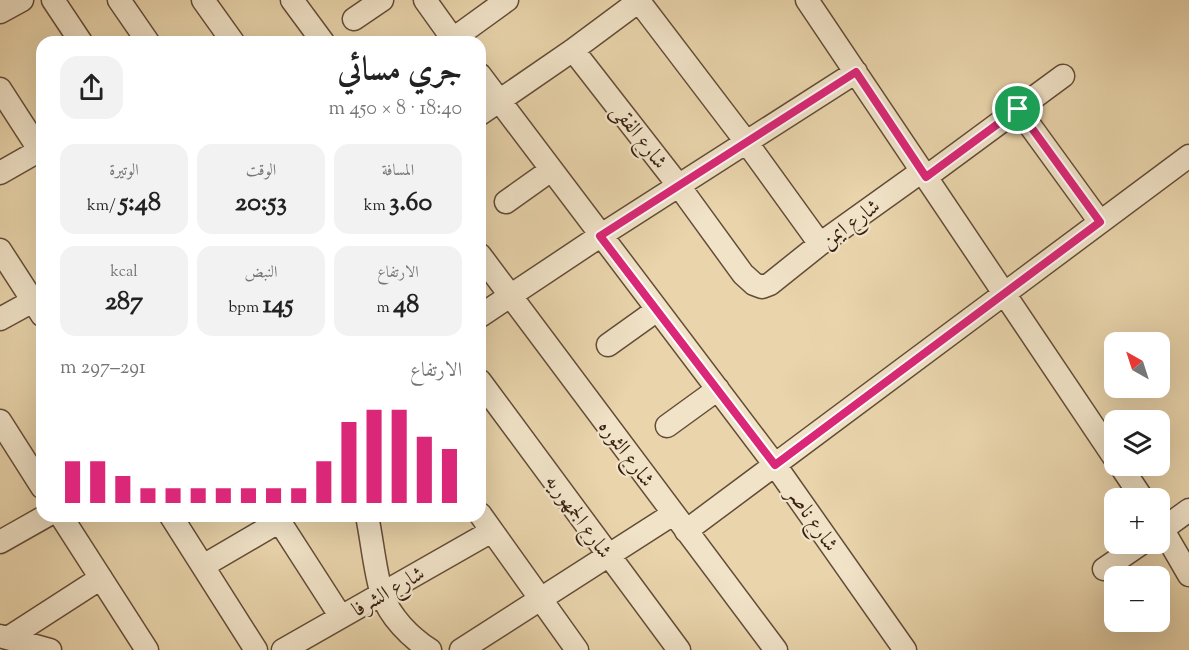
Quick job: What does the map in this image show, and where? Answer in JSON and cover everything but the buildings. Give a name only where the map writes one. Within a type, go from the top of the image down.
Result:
[{"type":"street","points":[[0,12],[22,0]]},
{"type":"street","points":[[53,0],[77,36]]},
{"type":"street","points":[[119,0],[144,36]]},
{"type":"street","points":[[203,0],[229,36]]},
{"type":"street","points":[[292,0],[319,36]]},
{"type":"street","points":[[354,19],[382,0]]},
{"type":"street","points":[[424,0],[449,36]]},
{"type":"street","points":[[459,36],[507,0]]},
{"type":"street","points":[[807,0],[1104,442]]},
{"type":"street","points":[[486,110],[646,3],[820,244]]},
{"type":"street","name":"شارع الفقى","points":[[573,50],[679,186],[743,274],[754,284],[762,287],[779,277]]},
{"type":"street","points":[[486,312],[856,72]]},
{"type":"street","name":"شارع ايمن","points":[[779,277],[820,244],[1063,76]]},
{"type":"street","name":"شارع ناصر","points":[[486,83],[775,465],[905,650]]},
{"type":"street","points":[[0,89],[36,143]]},
{"type":"street","points":[[1018,109],[1100,222]]},
{"type":"street","points":[[0,173],[36,154]]},
{"type":"street","points":[[461,650],[608,555],[679,522],[775,465],[1189,156]]},
{"type":"street","points":[[506,202],[551,170]]},
{"type":"street","points":[[0,250],[36,300]]},
{"type":"street","name":"شارع الثوره","points":[[486,263],[679,522],[768,647]]},
{"type":"street","points":[[0,319],[36,305]]},
{"type":"street","points":[[608,345],[657,310]]},
{"type":"street","name":"شارع الجمهوريه","points":[[486,389],[679,650]]},
{"type":"street","points":[[667,426],[718,389]]},
{"type":"street","points":[[4,436],[36,479]]},
{"type":"street","points":[[1170,522],[1189,510]]},
{"type":"street","points":[[0,542],[36,522]]},
{"type":"street","points":[[65,522],[147,650]]},
{"type":"street","points":[[175,522],[256,650]]},
{"type":"street","points":[[203,566],[273,522]]},
{"type":"street","points":[[280,522],[341,617]]},
{"type":"street","points":[[367,522],[382,594],[402,626],[417,642],[430,650]]},
{"type":"street","points":[[486,522],[577,650]]},
{"type":"street","name":"شارع الشرفا","points":[[283,650],[382,594],[486,522]]},
{"type":"street","points":[[1170,545],[1189,576]]},
{"type":"street","points":[[1108,566],[1126,554]]},
{"type":"street","points":[[4,637],[101,578]]},
{"type":"street","points":[[4,637],[50,650]]},
{"type":"route","points":[[856,72],[926,177],[1018,109],[1100,222],[775,465],[600,236],[856,72]]}]
